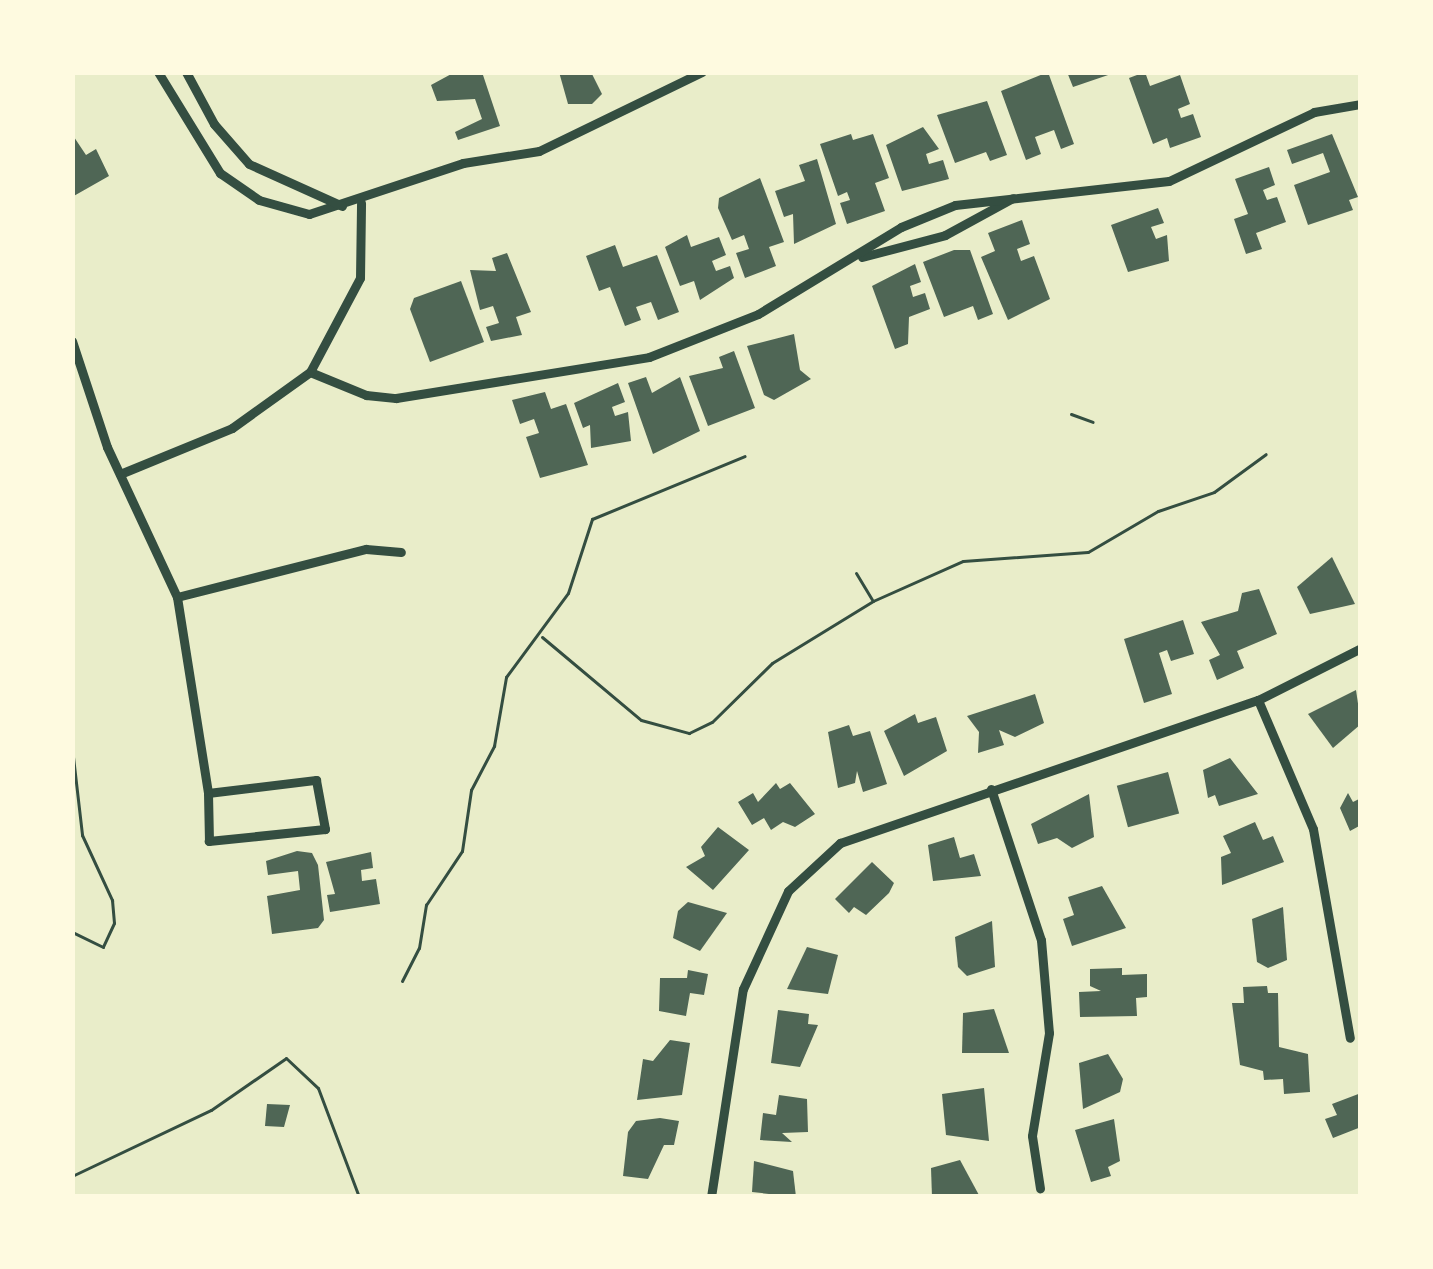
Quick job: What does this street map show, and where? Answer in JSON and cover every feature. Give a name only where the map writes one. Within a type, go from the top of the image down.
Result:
[{"type":"street","points":[[158,72],[195,142],[238,188],[309,214],[361,202],[463,163],[539,151],[702,72]]},
{"type":"street","points":[[187,72],[214,124],[249,164],[342,206]]},
{"type":"street","points":[[310,372],[367,395],[396,398],[649,357],[758,314],[916,220],[1016,195],[1169,181],[1314,112],[1361,104]]},
{"type":"street","points":[[857,258],[944,235],[1016,195]]},
{"type":"street","points":[[120,474],[232,428],[310,372],[360,278],[361,202]]},
{"type":"street","points":[[72,341],[120,474],[177,597],[208,793],[209,841],[325,829],[316,780],[208,793]]},
{"type":"street","points":[[177,597],[366,549],[401,552]]},
{"type":"street","points":[[711,1197],[743,988],[788,890],[840,843],[1258,700],[1361,648]]},
{"type":"street","points":[[1258,700],[1313,829],[1350,1038]]},
{"type":"street","points":[[991,789],[1041,940],[1049,1033],[1032,1136],[1040,1188]]},
{"type":"path","points":[[1361,127],[1361,137]]},
{"type":"path","points":[[1071,414],[1093,422]]},
{"type":"path","points":[[542,637],[622,706],[666,731],[701,728],[772,663],[873,602],[962,561],[1088,551],[1158,511],[1214,492],[1266,454]]},
{"type":"path","points":[[402,981],[419,948],[426,905],[462,851],[471,790],[494,746],[506,677],[542,637],[576,577],[597,513],[745,456]]},
{"type":"path","points":[[856,574],[873,602]]},
{"type":"path","points":[[72,748],[82,836],[112,900],[114,923],[103,947],[72,932]]},
{"type":"path","points":[[72,1176],[211,1110],[286,1058],[318,1088],[359,1197]]},
{"type":"building","points":[[455,72],[482,72],[500,126],[458,140],[455,132],[482,119],[475,99],[437,101],[431,85]]},
{"type":"building","points":[[559,72],[591,72],[602,94],[592,104],[568,104]]},
{"type":"building","points":[[1048,72],[1074,144],[1061,149],[1054,130],[1035,137],[1041,154],[1026,160],[1001,91]]},
{"type":"building","points":[[1067,72],[1114,72],[1114,73],[1073,87]]},
{"type":"building","points":[[1145,72],[1150,86],[1180,75],[1190,104],[1178,109],[1181,118],[1193,114],[1201,137],[1170,148],[1167,138],[1153,144],[1129,78]]},
{"type":"building","points":[[987,101],[1007,155],[990,161],[986,152],[955,163],[937,115]]},
{"type":"building","points":[[923,127],[939,149],[926,154],[929,164],[943,160],[949,179],[902,191],[886,145]]},
{"type":"building","points":[[72,134],[86,155],[96,149],[109,176],[72,197]]},
{"type":"building","points":[[851,134],[853,140],[873,134],[889,178],[875,183],[885,211],[847,224],[840,203],[850,200],[847,192],[838,196],[820,144]]},
{"type":"building","points":[[1332,134],[1358,197],[1349,200],[1353,210],[1308,225],[1294,185],[1330,172],[1323,153],[1292,164],[1287,150]]},
{"type":"building","points":[[817,159],[836,224],[794,244],[793,214],[784,217],[775,191],[805,181],[799,165]]},
{"type":"building","points":[[1269,167],[1275,185],[1263,190],[1267,200],[1277,197],[1286,222],[1256,233],[1262,249],[1246,254],[1234,219],[1248,214],[1235,179]]},
{"type":"building","points":[[760,178],[784,242],[769,247],[776,266],[745,278],[736,253],[749,249],[744,235],[732,240],[718,208],[719,198]]},
{"type":"building","points":[[1158,208],[1164,223],[1151,227],[1156,239],[1167,235],[1169,261],[1128,272],[1111,225]]},
{"type":"building","points":[[1022,220],[1030,244],[1017,249],[1021,261],[1034,256],[1050,299],[1008,320],[981,257],[995,251],[988,233]]},
{"type":"building","points":[[687,235],[691,247],[719,237],[726,255],[712,261],[716,271],[730,266],[734,278],[700,300],[694,281],[680,286],[665,247]]},
{"type":"building","points":[[615,245],[623,267],[657,255],[679,312],[658,320],[651,302],[636,307],[641,320],[625,326],[610,287],[599,291],[586,256]]},
{"type":"building","points":[[954,250],[970,250],[993,314],[978,320],[973,306],[944,317],[923,262]]},
{"type":"building","points":[[507,253],[531,312],[516,317],[522,335],[491,341],[486,327],[499,323],[493,306],[480,310],[470,270],[496,271],[492,258]]},
{"type":"building","points":[[915,264],[921,282],[910,286],[913,297],[925,293],[930,309],[909,317],[908,344],[895,349],[872,286]]},
{"type":"building","points":[[461,281],[484,342],[430,362],[410,309],[414,298]]},
{"type":"building","points":[[794,334],[800,370],[811,379],[774,400],[764,395],[747,346]]},
{"type":"building","points":[[734,351],[755,408],[708,426],[689,376],[723,368],[719,357]]},
{"type":"building","points":[[646,377],[652,393],[680,377],[700,431],[653,454],[628,383]]},
{"type":"building","points":[[618,383],[625,402],[612,407],[615,416],[628,412],[631,441],[591,448],[590,425],[583,428],[574,403]]},
{"type":"building","points":[[545,392],[551,409],[566,404],[588,465],[540,478],[526,437],[539,433],[534,419],[520,424],[512,400]]},
{"type":"building","points":[[1332,557],[1355,604],[1310,614],[1297,587]]},
{"type":"building","points":[[1259,589],[1277,634],[1237,651],[1244,668],[1217,680],[1209,660],[1220,655],[1201,622],[1238,611],[1242,593]]},
{"type":"building","points":[[1183,620],[1194,654],[1171,661],[1167,650],[1159,653],[1172,694],[1144,703],[1124,639]]},
{"type":"building","points":[[1356,690],[1361,724],[1333,748],[1308,714]]},
{"type":"building","points":[[1035,694],[1044,723],[1015,737],[999,730],[1004,745],[978,753],[979,732],[967,716]]},
{"type":"building","points":[[915,714],[918,723],[936,717],[947,751],[904,776],[884,731]]},
{"type":"building","points":[[849,725],[853,736],[870,731],[887,784],[863,792],[857,771],[855,783],[838,788],[828,732]]},
{"type":"building","points":[[1230,758],[1258,794],[1219,806],[1215,795],[1208,798],[1203,770]]},
{"type":"building","points":[[1168,772],[1179,814],[1128,827],[1117,786]]},
{"type":"building","points":[[776,783],[780,789],[790,783],[815,814],[795,827],[783,822],[771,830],[764,818],[752,825],[738,802],[753,793],[758,802]]},
{"type":"building","points":[[1348,793],[1353,802],[1361,798],[1361,825],[1350,831],[1340,808]]},
{"type":"building","points":[[1089,794],[1094,837],[1072,848],[1057,838],[1038,844],[1031,824]]},
{"type":"building","points":[[1255,822],[1263,840],[1273,836],[1284,862],[1222,885],[1221,857],[1231,853],[1223,836]]},
{"type":"building","points":[[718,827],[749,850],[713,890],[686,867],[705,856],[701,847]]},
{"type":"building","points":[[954,837],[960,858],[974,854],[981,876],[933,881],[928,845]]},
{"type":"building","points":[[297,851],[312,853],[318,865],[324,920],[318,928],[272,934],[267,896],[300,890],[298,871],[268,875],[266,861]]},
{"type":"building","points":[[371,852],[373,868],[361,870],[362,881],[376,879],[380,904],[330,912],[327,895],[335,894],[326,862]]},
{"type":"building","points":[[872,862],[894,883],[866,915],[854,907],[849,913],[835,899]]},
{"type":"building","points":[[1102,886],[1126,928],[1072,946],[1063,919],[1074,915],[1068,897]]},
{"type":"building","points":[[688,902],[727,913],[700,951],[673,938],[678,911]]},
{"type":"building","points":[[1283,907],[1287,960],[1268,968],[1257,962],[1252,919]]},
{"type":"building","points":[[992,921],[995,967],[967,976],[958,967],[955,937]]},
{"type":"building","points":[[807,947],[838,955],[828,994],[787,989]]},
{"type":"building","points":[[1122,968],[1122,975],[1147,974],[1147,997],[1136,998],[1137,1016],[1080,1017],[1079,992],[1101,991],[1090,986],[1090,969]]},
{"type":"building","points":[[688,970],[708,974],[704,995],[690,993],[686,1016],[659,1011],[660,978],[687,978]]},
{"type":"building","points":[[1267,986],[1268,993],[1278,993],[1279,1047],[1308,1054],[1310,1092],[1284,1094],[1283,1079],[1264,1080],[1263,1071],[1240,1065],[1232,1003],[1244,1003],[1243,987]]},
{"type":"building","points":[[994,1009],[1009,1053],[962,1053],[963,1013]]},
{"type":"building","points":[[778,1010],[809,1014],[808,1024],[818,1025],[800,1067],[771,1063]]},
{"type":"building","points":[[670,1040],[690,1043],[682,1095],[637,1100],[643,1059],[653,1061]]},
{"type":"building","points":[[1108,1054],[1123,1079],[1120,1092],[1083,1109],[1079,1063]]},
{"type":"building","points":[[984,1088],[989,1141],[946,1135],[942,1094]]},
{"type":"building","points":[[1361,1093],[1361,1127],[1333,1138],[1325,1119],[1337,1115],[1332,1104]]},
{"type":"building","points":[[779,1095],[807,1099],[808,1132],[782,1133],[792,1142],[760,1140],[763,1113],[776,1115]]},
{"type":"building","points":[[267,1104],[290,1105],[284,1127],[265,1126]]},
{"type":"building","points":[[1114,1119],[1120,1161],[1108,1167],[1111,1176],[1091,1182],[1075,1130]]},
{"type":"building","points":[[636,1121],[679,1121],[674,1145],[664,1145],[648,1179],[623,1176],[628,1132]]},
{"type":"building","points":[[960,1160],[980,1197],[932,1197],[931,1168]]},
{"type":"building","points":[[754,1161],[793,1171],[796,1197],[752,1192]]}]
